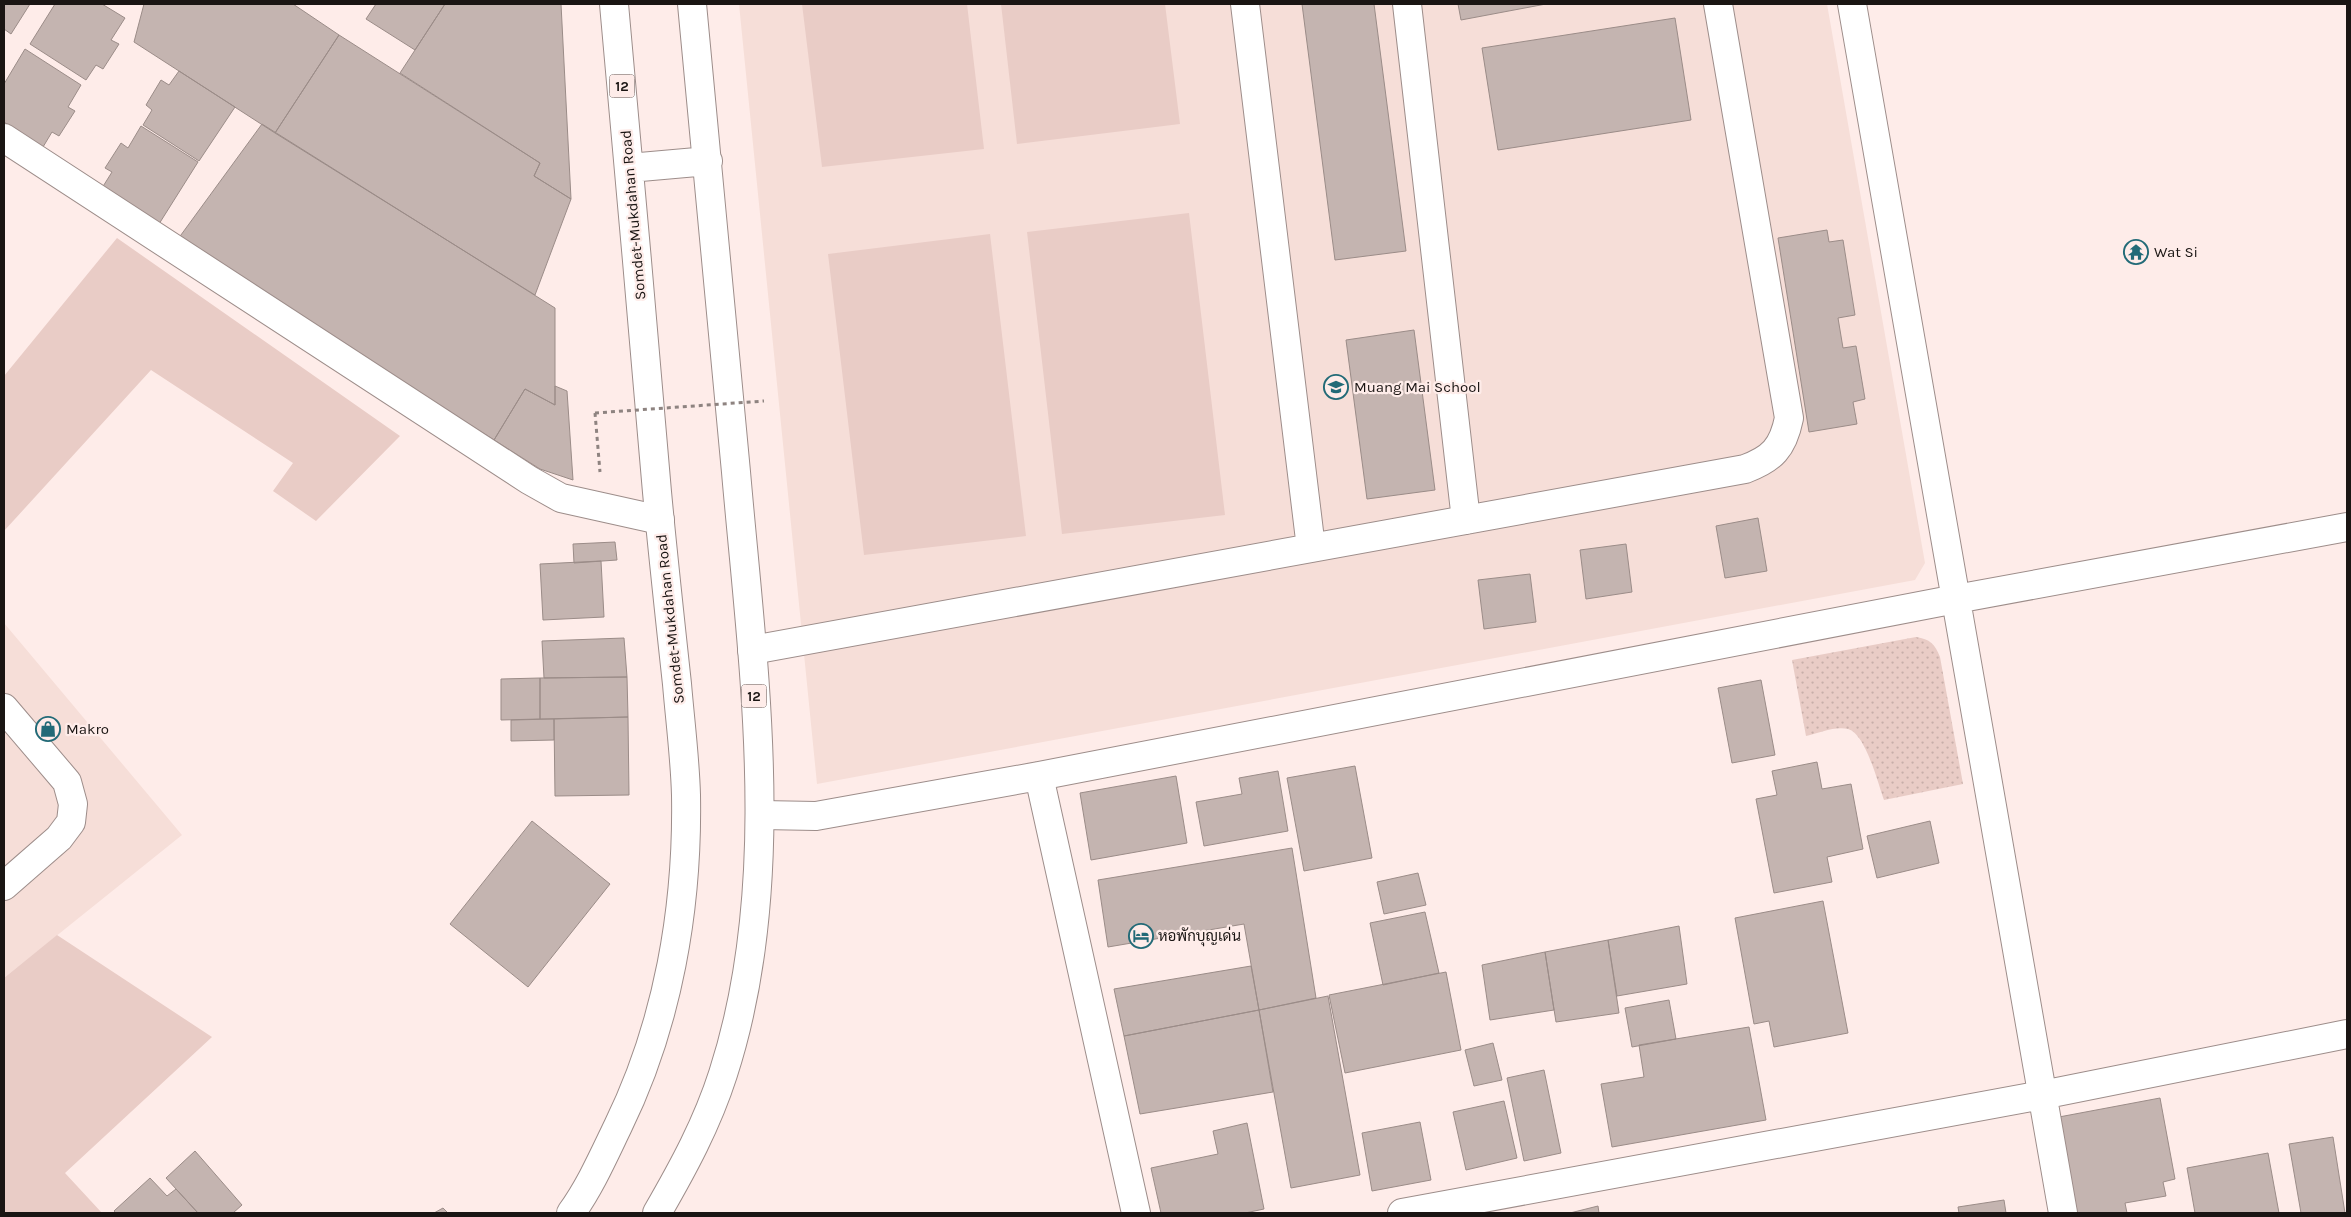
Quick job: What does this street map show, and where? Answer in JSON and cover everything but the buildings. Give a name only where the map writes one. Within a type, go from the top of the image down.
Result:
[{"type":"street","name":"Somdet-Mukdahan Road","points":[[571,1213],[605,1153],[634,1094],[658,1028],[673,959],[680,908],[686,794],[614,4]]},
{"type":"street","name":"12","points":[[657,1213],[697,1143],[723,1074],[746,991],[756,912],[761,815],[752,650],[692,4]]},
{"type":"street","points":[[1245,4],[1311,548]]},
{"type":"street","points":[[1407,4],[1466,520]]},
{"type":"street","points":[[752,650],[1745,470],[1762,463],[1776,451],[1785,436],[1789,418],[1718,4]]},
{"type":"street","points":[[1852,4],[2063,1213]]},
{"type":"street","points":[[4,138],[529,480],[561,498],[660,520]]},
{"type":"street","points":[[629,168],[708,161]]},
{"type":"street","points":[[761,815],[816,816],[1039,776],[1956,599],[2347,527]]},
{"type":"street","points":[[4,708],[67,782],[73,804],[71,822],[59,838],[4,886]]},
{"type":"street","points":[[1039,776],[1136,1213]]},
{"type":"street","points":[[1402,1213],[2042,1095],[2347,1034]]},
{"type":"path","points":[[600,476],[595,413],[764,401]]},
{"type":"shaded area","name":"Muang Mai School","points":[[739,4],[1827,4],[1925,563],[1915,580],[817,784]]},
{"type":"shaded area","points":[[802,4],[967,4],[984,149],[822,167]]},
{"type":"shaded area","points":[[1001,4],[1165,4],[1180,124],[1017,144]]},
{"type":"shaded area","points":[[1189,213],[1225,515],[1062,534],[1027,232]]},
{"type":"shaded area","points":[[990,234],[1026,536],[864,555],[828,254]]},
{"type":"shaded area","points":[[117,238],[400,436],[316,521],[273,491],[293,463],[151,370],[4,531],[4,376]]},
{"type":"shaded area","name":"Makro","points":[[4,623],[182,835],[4,978]]},
{"type":"shaded area","points":[[1916,637],[1931,643],[1940,657],[1963,784],[1884,800],[1866,749],[1854,733],[1848,729],[1838,728],[1806,736],[1792,660]]},
{"type":"shaded area","points":[[57,935],[212,1037],[65,1173],[102,1213],[4,1213],[4,978]]},
{"type":"place","name":"Wat Si","points":[[2136,252]]},
{"type":"place","name":"Muang Mai School","points":[[1336,387]]},
{"type":"place","name":"Makro","points":[[48,729]]},
{"type":"place","name":"หอพักบุญเด่น","points":[[1141,936]]}]
